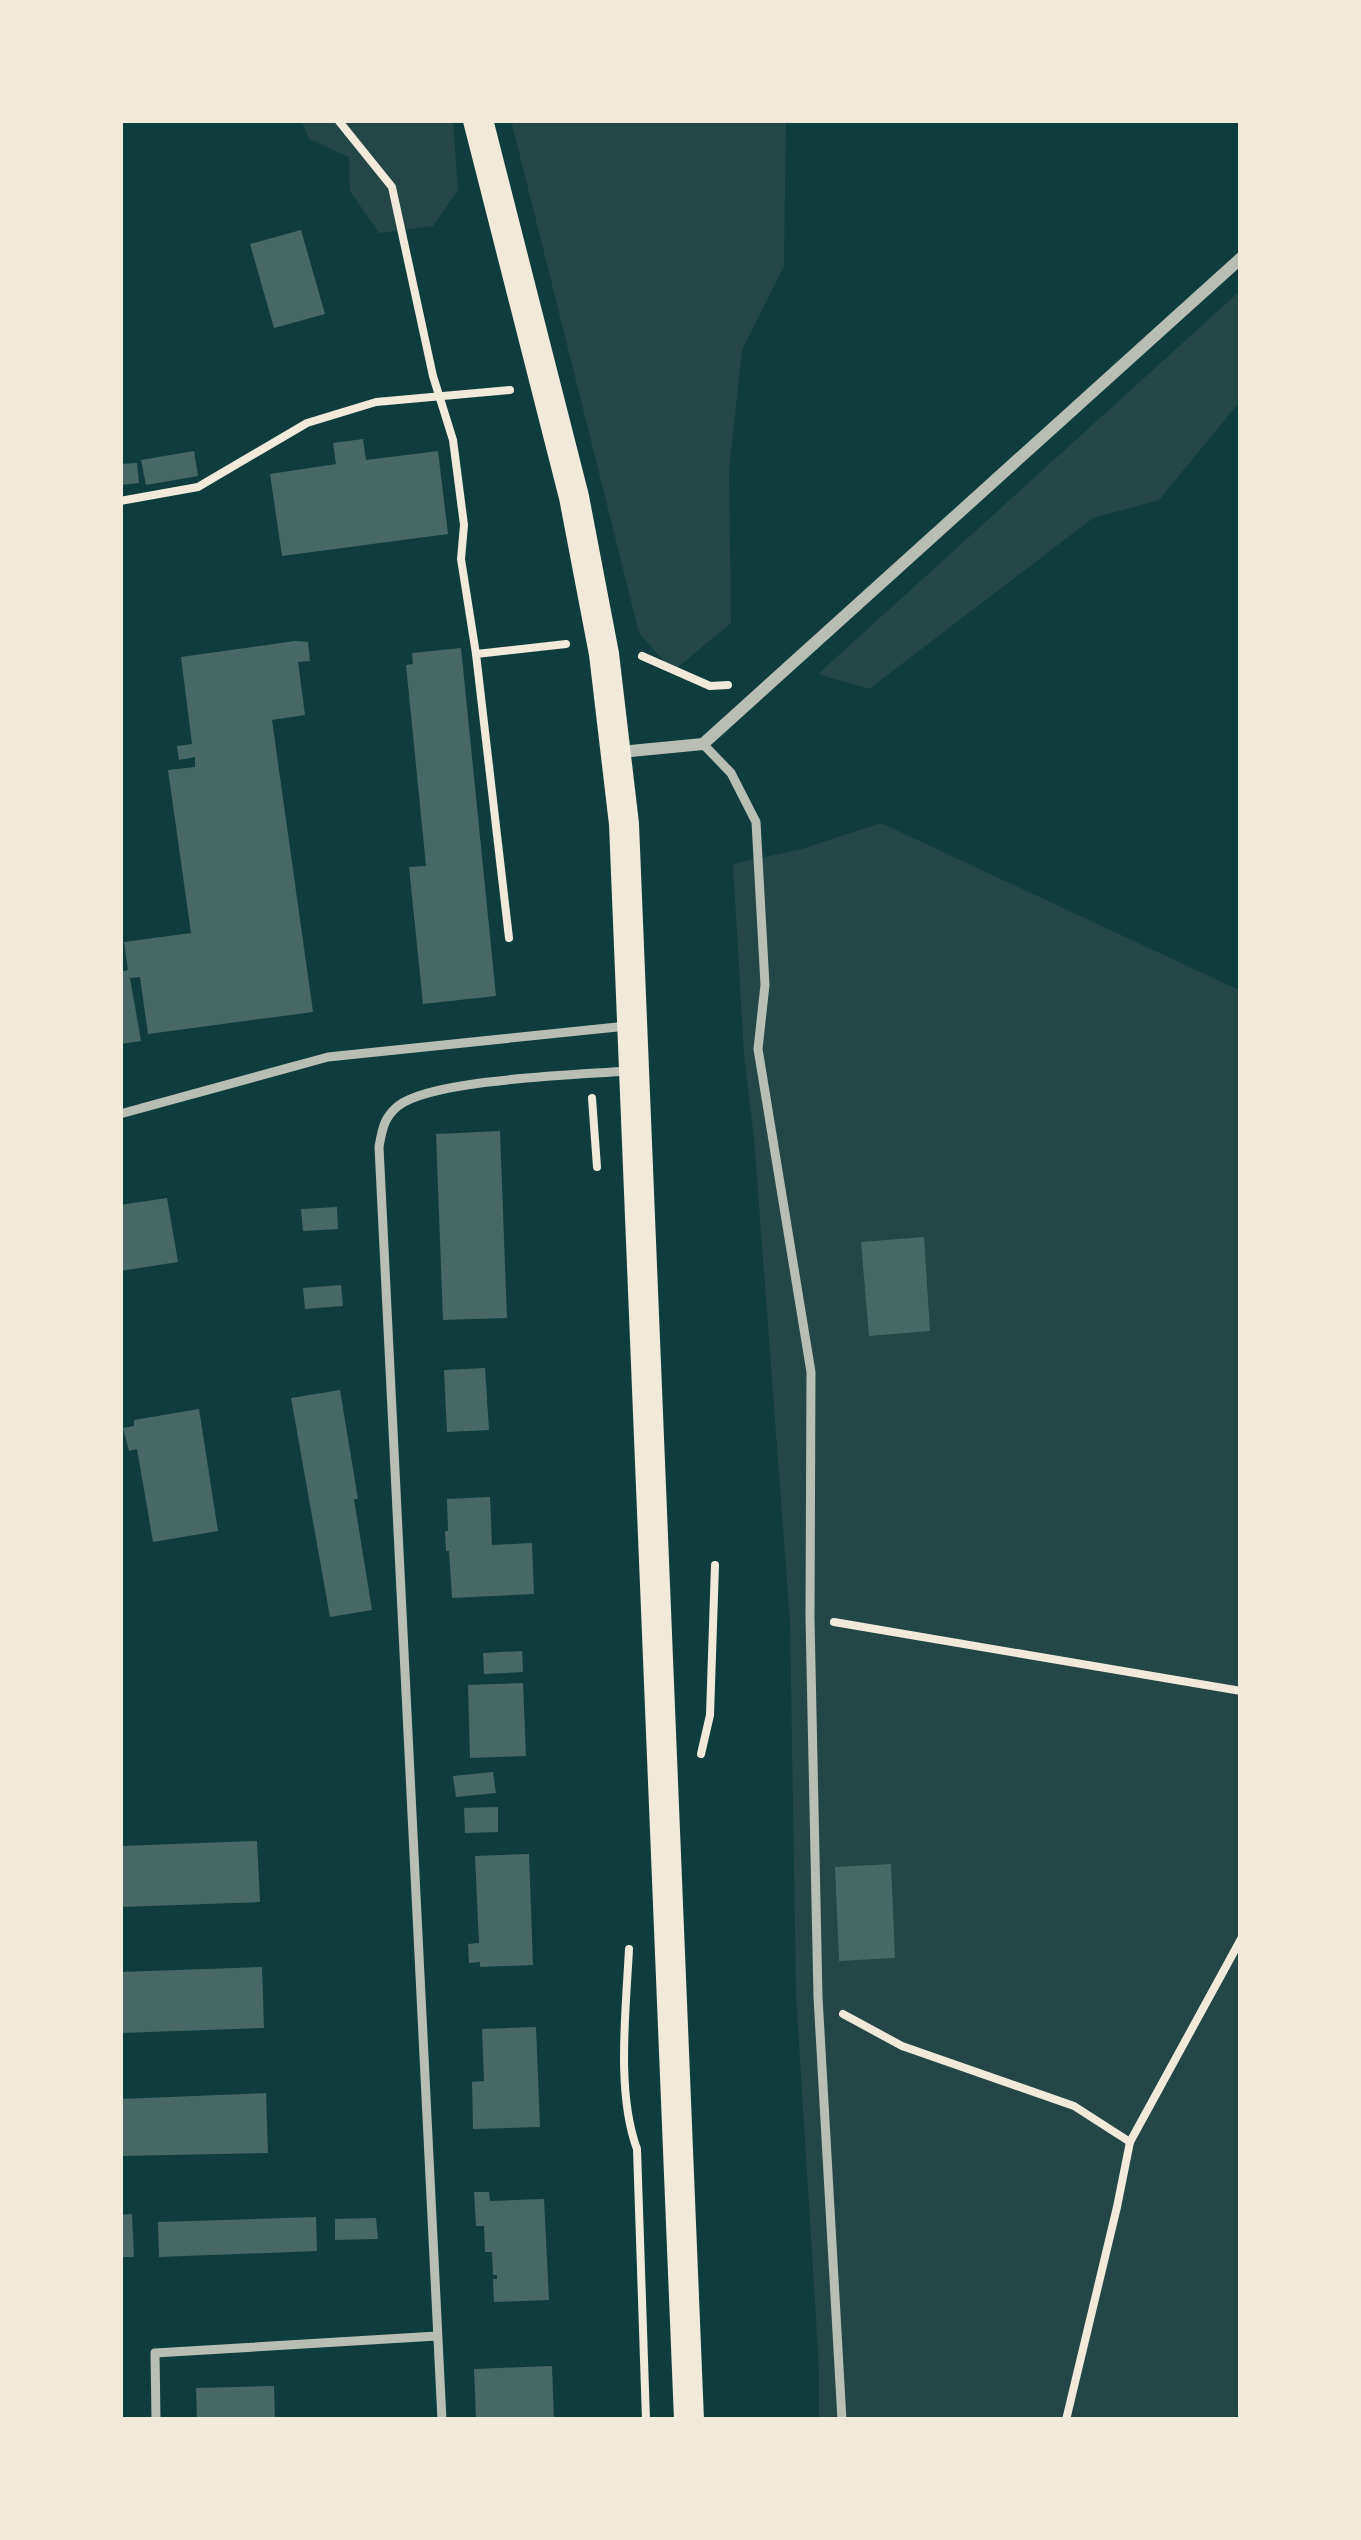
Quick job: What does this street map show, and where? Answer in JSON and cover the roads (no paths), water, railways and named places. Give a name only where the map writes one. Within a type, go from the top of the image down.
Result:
[{"type":"main road","points":[[478,120],[574,497],[601,640],[624,824],[689,2420]]},
{"type":"street","points":[[616,752],[703,744],[1241,258]]},
{"type":"lane","points":[[703,744],[731,773],[757,822],[765,985],[758,1049],[811,1372],[810,1618],[818,1997],[842,2420]]},
{"type":"lane","points":[[120,1114],[328,1057],[631,1026]]},
{"type":"lane","points":[[442,2420],[379,1147],[384,1120],[399,1105],[426,1093],[538,1077],[634,1071]]},
{"type":"lane","points":[[156,2420],[155,2353],[437,2336]]}]
